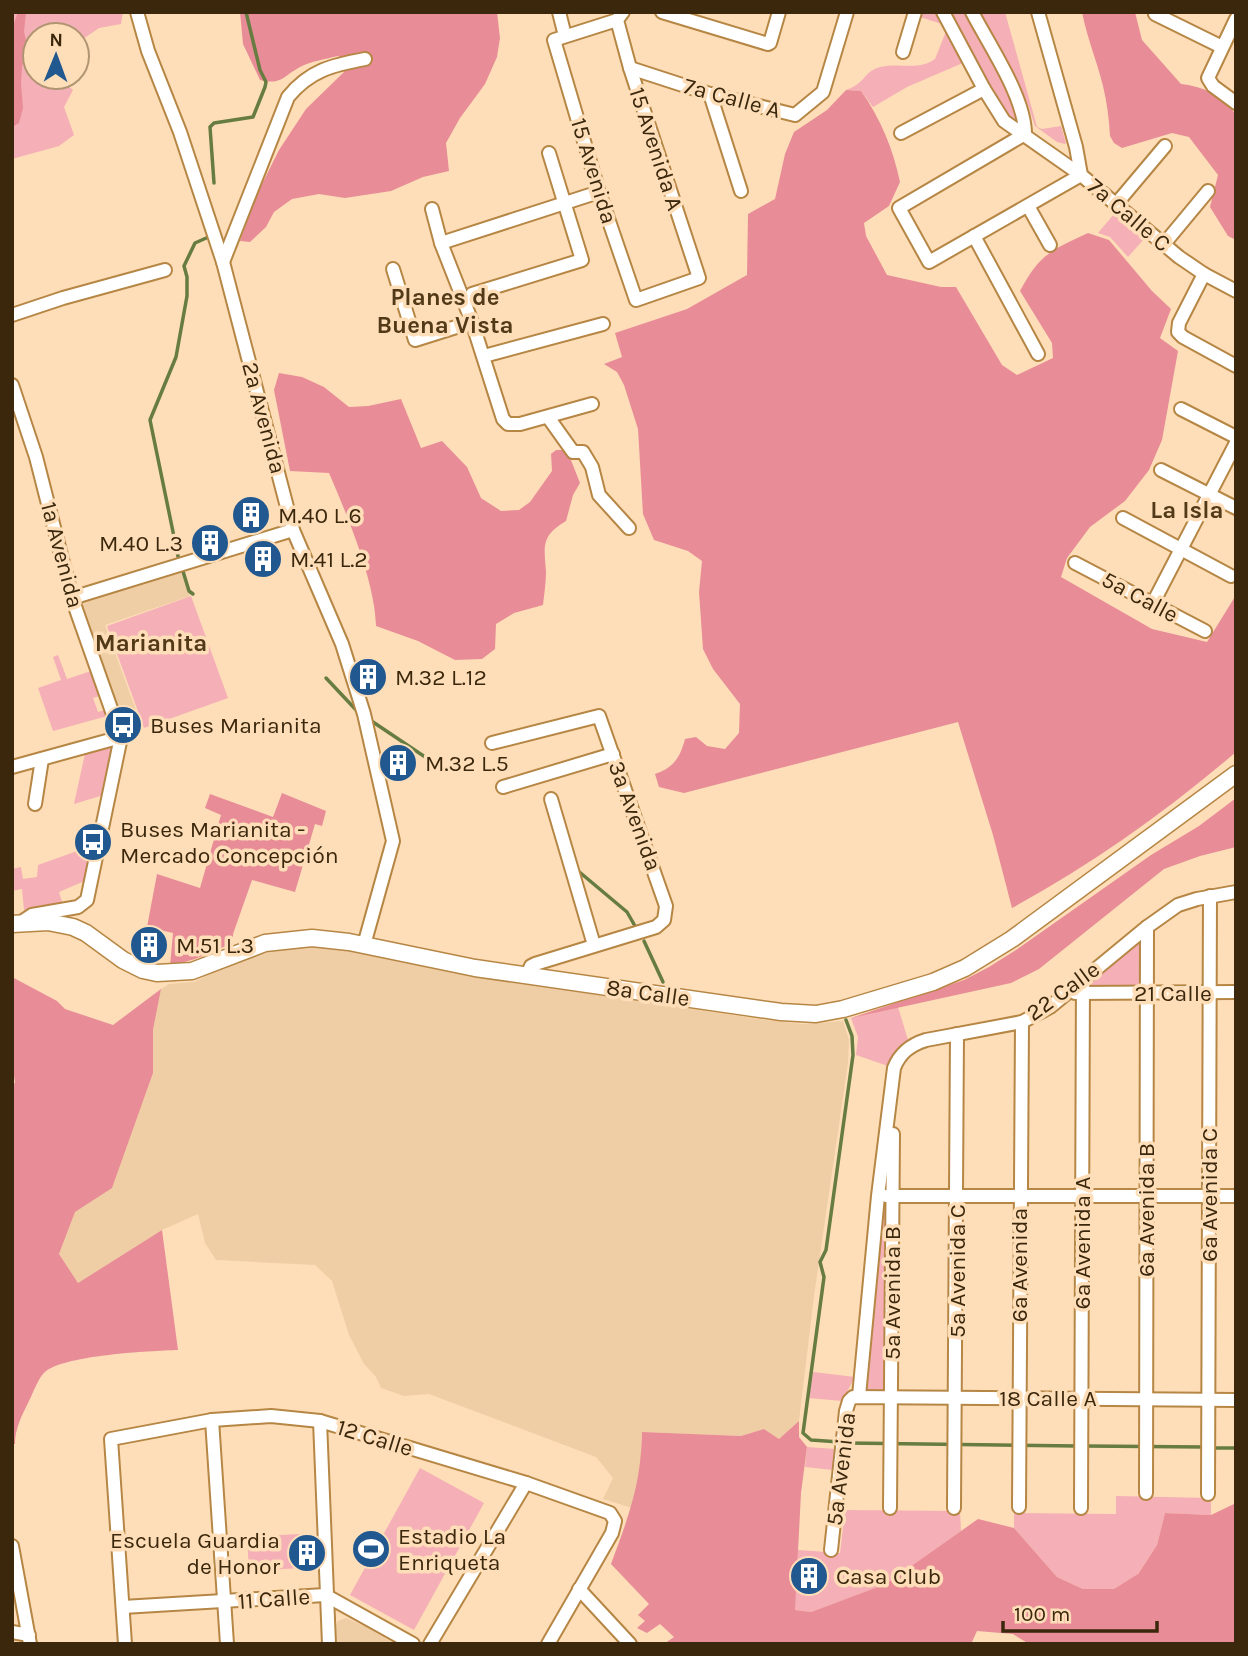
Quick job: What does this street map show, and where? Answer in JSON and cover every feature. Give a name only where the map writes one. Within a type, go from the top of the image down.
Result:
[{"type":"main road","name":"8a Calle","points":[[16,924],[48,922],[73,926],[123,960],[143,970],[158,973],[192,971],[240,951],[286,939],[312,938],[364,945],[460,966],[781,1012],[816,1013],[843,1009],[933,982],[981,960],[1236,774]]},
{"type":"street","name":"2a Avenida","points":[[137,12],[148,51],[180,132],[223,262],[293,530],[342,644],[366,720],[393,841],[364,945]]},
{"type":"street","name":"15 Avenida","points":[[559,12],[559,39],[599,192],[636,300]]},
{"type":"street","points":[[662,12],[770,43],[779,12]]},
{"type":"street","name":"7a Calle A","points":[[630,68],[710,94],[795,116],[823,92],[847,12]]},
{"type":"street","points":[[903,52],[915,12]]},
{"type":"street","name":"7a Calle C","points":[[943,12],[1004,121],[1081,175],[1204,274],[1236,291]]},
{"type":"street","points":[[971,12],[1017,97],[1024,117],[1025,134],[899,208],[929,262],[1081,175],[1076,147],[1038,12]]},
{"type":"street","points":[[1155,14],[1222,47]]},
{"type":"street","points":[[559,39],[620,16]]},
{"type":"street","name":"15 Avenida A","points":[[620,16],[630,68],[699,278],[636,300]]},
{"type":"street","points":[[1236,19],[1208,78],[1213,86],[1236,103]]},
{"type":"street","points":[[223,262],[288,97],[309,77],[331,65],[365,59]]},
{"type":"street","points":[[901,133],[984,89]]},
{"type":"street","points":[[710,94],[741,191]]},
{"type":"street","points":[[1117,203],[1165,146]]},
{"type":"street","points":[[472,294],[582,260],[549,153]]},
{"type":"street","points":[[1164,244],[1208,191]]},
{"type":"street","points":[[441,243],[599,192]]},
{"type":"street","points":[[1028,205],[1050,245]]},
{"type":"street","points":[[432,209],[441,243],[472,322],[501,413],[508,424],[520,424],[592,404]]},
{"type":"street","points":[[974,236],[1038,354]]},
{"type":"street","points":[[393,269],[415,340],[472,322]]},
{"type":"street","points":[[12,315],[165,270]]},
{"type":"street","points":[[1204,274],[1178,332],[1236,366]]},
{"type":"street","points":[[484,356],[603,324]]},
{"type":"street","name":"1a Avenida","points":[[12,384],[36,457],[72,598],[121,737]]},
{"type":"street","points":[[1181,409],[1236,437]]},
{"type":"street","points":[[548,417],[573,452],[583,452],[588,458],[599,495],[629,528]]},
{"type":"street","points":[[1152,605],[1236,443]]},
{"type":"street","points":[[1161,470],[1236,508]]},
{"type":"street","points":[[1123,518],[1231,576]]},
{"type":"street","points":[[72,598],[293,530]]},
{"type":"street","name":"5a Calle","points":[[1075,563],[1205,631]]},
{"type":"street","name":"3a Avenida","points":[[492,743],[599,716],[663,896],[666,916],[652,929],[594,945]]},
{"type":"street","points":[[12,767],[121,737],[87,900],[79,907],[32,915],[16,924]]},
{"type":"street","points":[[503,787],[612,754]]},
{"type":"street","points":[[35,804],[42,759]]},
{"type":"street","points":[[527,975],[528,970],[536,964],[594,945],[551,799]]},
{"type":"street","name":"22 Calle","points":[[893,1078],[899,1057],[911,1046],[926,1040],[1021,1022],[1042,1012],[1178,905],[1236,892]]},
{"type":"street","name":"6a Avenida C","points":[[1208,1494],[1210,896]]},
{"type":"street","name":"6a Avenida B","points":[[1146,1493],[1147,927]]},
{"type":"street","name":"6a Avenida A","points":[[1081,1508],[1083,978]]},
{"type":"street","name":"21 Calle","points":[[1067,993],[1236,992]]},
{"type":"street","name":"6a Avenida","points":[[1019,1507],[1021,1022]]},
{"type":"street","name":"5a Avenida C","points":[[954,1508],[957,1034]]},
{"type":"street","points":[[859,1396],[878,1196],[893,1078]]},
{"type":"street","name":"5a Avenida B","points":[[890,1508],[893,1078]]},
{"type":"street","points":[[878,1196],[1236,1196]]},
{"type":"street","name":"18 Calle A","points":[[859,1396],[1236,1400]]},
{"type":"street","name":"5a Avenida","points":[[831,1550],[848,1404],[853,1397],[859,1396]]},
{"type":"street","name":"12 Calle","points":[[122,1607],[111,1439],[212,1420],[271,1416],[320,1421],[526,1483],[610,1513],[615,1521],[612,1533],[579,1589]]},
{"type":"street","points":[[212,1420],[227,1644]]},
{"type":"street","points":[[320,1421],[329,1644]]},
{"type":"street","points":[[430,1644],[526,1483]]},
{"type":"street","points":[[12,1546],[30,1639]]},
{"type":"street","points":[[548,1644],[579,1589],[630,1644]]},
{"type":"street","name":"11 Calle","points":[[122,1607],[326,1595],[413,1644]]},
{"type":"street","points":[[122,1607],[125,1644]]},
{"type":"street","points":[[12,1632],[30,1639]]},
{"type":"shaded area","points":[[12,12],[123,12],[121,24],[99,28],[91,33],[91,21],[21,21],[21,91],[72,91],[64,107],[74,135],[59,146],[12,159]]},
{"type":"shaded area","points":[[18,12],[26,12],[25,21],[21,21],[23,108],[19,123],[12,127],[12,29]]},
{"type":"shaded area","points":[[240,12],[497,12],[500,38],[497,57],[485,84],[460,118],[446,143],[449,171],[423,177],[391,191],[345,198],[319,194],[292,199],[274,212],[266,227],[250,242],[240,241],[257,194],[279,150],[306,109],[344,72],[343,59],[338,56],[304,65],[278,81],[260,80],[243,44]]},
{"type":"shaded area","points":[[922,12],[938,12],[965,62],[907,87],[873,107],[861,91],[846,90],[857,85],[877,68],[921,65],[935,59],[945,34],[945,25],[920,17]]},
{"type":"shaded area","points":[[943,12],[972,12],[1025,124],[1010,126]]},
{"type":"shaded area","points":[[978,12],[1005,12],[1037,127],[1042,129],[1061,126],[1065,144],[1057,142],[1035,126],[1028,105]]},
{"type":"shaded area","points":[[1082,12],[1135,12],[1142,40],[1181,84],[1212,93],[1225,102],[1236,115],[1236,240],[1228,236],[1210,207],[1218,175],[1189,137],[1172,133],[1122,148],[1114,143],[1110,136],[1103,86]]},
{"type":"shaded area","points":[[846,90],[861,91],[875,112],[890,146],[900,182],[889,206],[864,223],[866,236],[887,275],[941,287],[956,287],[1002,365],[1017,375],[1053,358],[1052,343],[1020,291],[1033,269],[1047,255],[1088,233],[1109,240],[1152,291],[1171,309],[1160,338],[1178,351],[1162,440],[1149,470],[1125,501],[1090,527],[1067,558],[1061,577],[1152,629],[1207,642],[1236,595],[1236,752],[1128,836],[1071,874],[1012,908],[993,835],[958,722],[684,793],[659,787],[655,774],[667,769],[675,761],[685,739],[696,737],[707,746],[725,749],[739,733],[740,704],[713,669],[703,649],[699,592],[702,561],[688,551],[654,540],[643,514],[638,429],[624,385],[617,372],[604,364],[622,357],[615,333],[687,309],[747,275],[748,214],[775,199],[785,154],[794,132],[827,110]]},
{"type":"shaded area","points":[[1114,214],[1145,238],[1128,257],[1110,237],[1098,233]]},
{"type":"shaded area","points":[[279,373],[302,377],[324,387],[349,407],[401,399],[421,448],[442,441],[467,467],[481,498],[501,511],[519,510],[530,502],[552,471],[551,454],[556,450],[567,450],[580,483],[573,495],[566,521],[552,532],[546,542],[543,605],[514,613],[496,624],[495,649],[482,659],[455,660],[418,641],[376,626],[371,589],[365,569],[352,528],[329,473],[290,471],[274,390]]},
{"type":"shaded area","points":[[181,571],[190,596],[105,625],[138,716],[119,722],[76,603]]},
{"type":"shaded area","points":[[191,596],[228,698],[144,728],[107,626]]},
{"type":"shaded area","points":[[58,655],[67,679],[94,670],[103,695],[93,698],[98,712],[108,709],[111,715],[53,731],[38,688],[61,680],[53,657]]},
{"type":"shaded area","points":[[119,740],[107,794],[74,804],[86,749]]},
{"type":"shaded area","points":[[282,793],[326,811],[322,826],[315,824],[295,892],[252,880],[233,934],[233,943],[170,966],[173,933],[147,927],[157,874],[200,888],[221,815],[205,808],[210,794],[273,817]]},
{"type":"shaded area","points":[[1236,798],[1236,847],[1164,869],[1039,969],[1011,983],[851,1018],[964,980],[989,967],[1151,855],[1199,826]]},
{"type":"shaded area","points":[[94,845],[87,880],[59,892],[62,902],[24,910],[22,889],[12,891],[12,869],[21,867],[23,879],[37,877],[38,865]]},
{"type":"shaded area","points":[[1147,927],[1146,993],[1083,993],[1083,979]]},
{"type":"shaded area","points":[[311,946],[350,950],[465,975],[766,1020],[803,1024],[843,1021],[849,1040],[848,1063],[799,1421],[779,1439],[764,1429],[741,1436],[642,1432],[641,1467],[632,1508],[603,1499],[613,1478],[596,1457],[429,1394],[404,1396],[381,1388],[376,1377],[364,1364],[349,1335],[332,1281],[315,1265],[216,1260],[205,1243],[198,1214],[162,1230],[78,1283],[59,1254],[75,1212],[112,1187],[153,1073],[153,1030],[161,989],[169,984],[194,982],[235,961],[271,951]]},
{"type":"shaded area","points":[[12,977],[57,1001],[65,1009],[113,1025],[161,989],[153,1030],[153,1073],[112,1188],[75,1212],[59,1254],[78,1283],[162,1230],[178,1350],[90,1358],[72,1361],[46,1371],[38,1381],[21,1418],[15,1444],[12,1444],[12,1090],[15,1082],[12,1063]]},
{"type":"shaded area","points":[[898,1007],[908,1040],[895,1051],[888,1066],[856,1055],[858,1037],[851,1018]]},
{"type":"shaded area","points":[[878,1196],[892,1196],[892,1397],[859,1396]]},
{"type":"shaded area","points":[[813,1372],[855,1377],[842,1401],[809,1398]]},
{"type":"shaded area","points":[[799,1421],[799,1437],[807,1447],[801,1493],[795,1610],[811,1612],[886,1584],[978,1519],[1014,1528],[1057,1577],[1083,1589],[1114,1589],[1138,1574],[1157,1545],[1165,1513],[1211,1515],[1236,1503],[1234,1644],[1029,1644],[1013,1634],[977,1631],[971,1644],[664,1644],[674,1637],[660,1624],[647,1633],[637,1628],[645,1621],[638,1615],[649,1604],[611,1564],[636,1484],[642,1432],[741,1436],[764,1429],[779,1439]]},
{"type":"shaded area","points":[[807,1447],[835,1449],[833,1470],[805,1467]]},
{"type":"shaded area","points":[[420,1468],[484,1503],[414,1630],[350,1595]]},
{"type":"shaded area","points":[[1116,1496],[1211,1498],[1211,1515],[1165,1513],[1157,1545],[1137,1575],[1114,1589],[1083,1589],[1057,1577],[1014,1528],[1014,1513],[1116,1514]]},
{"type":"shaded area","points":[[845,1510],[960,1511],[961,1531],[887,1584],[811,1612],[794,1610],[798,1550],[840,1553]]},
{"type":"shaded area","points":[[299,1534],[301,1568],[249,1571],[247,1537]]},
{"type":"shaded area","points":[[346,1618],[395,1644],[337,1644],[336,1626],[338,1621]]},
{"type":"waterway","points":[[214,183],[210,127],[214,123],[253,117],[266,82],[260,70],[246,12]]},
{"type":"waterway","points":[[179,561],[150,420],[176,357],[187,296],[184,266],[195,243],[213,235]]},
{"type":"waterway","points":[[182,568],[189,591],[193,594]]},
{"type":"waterway","points":[[326,678],[358,712]]},
{"type":"waterway","points":[[370,720],[440,767],[454,770],[468,767]]},
{"type":"waterway","points":[[577,870],[627,912],[635,926]]},
{"type":"waterway","points":[[644,941],[663,982]]},
{"type":"waterway","points":[[840,1442],[811,1440],[803,1433],[824,1277],[820,1262],[826,1250],[853,1055],[852,1036],[846,1020]]},
{"type":"waterway","points":[[847,1443],[1078,1446]]},
{"type":"waterway","points":[[1085,1446],[1204,1447]]},
{"type":"waterway","points":[[1211,1448],[1236,1448]]},
{"type":"place","name":"M.40 L.6","points":[[251,515]]},
{"type":"place","name":"M.40 L.3","points":[[210,543]]},
{"type":"place","name":"M.41 L.2","points":[[263,559]]},
{"type":"place","name":"M.32 L.12","points":[[368,677]]},
{"type":"place","name":"Buses Marianita","points":[[123,725]]},
{"type":"place","name":"M.32 L.5","points":[[398,763]]},
{"type":"place","name":"Buses Marianita - Mercado Concepción","points":[[93,842]]},
{"type":"place","name":"M.51 L.3","points":[[149,945]]},
{"type":"place","name":"Estadio La Enriqueta","points":[[371,1549]]},
{"type":"place","name":"Escuela Guardia de Honor","points":[[307,1553]]},
{"type":"place","name":"Casa Club","points":[[809,1576]]},
{"type":"district","name":"Planes de Buena Vista","points":[[445,311]]},
{"type":"district","name":"La Isla","points":[[1187,510]]},
{"type":"district","name":"Marianita","points":[[151,643]]}]
